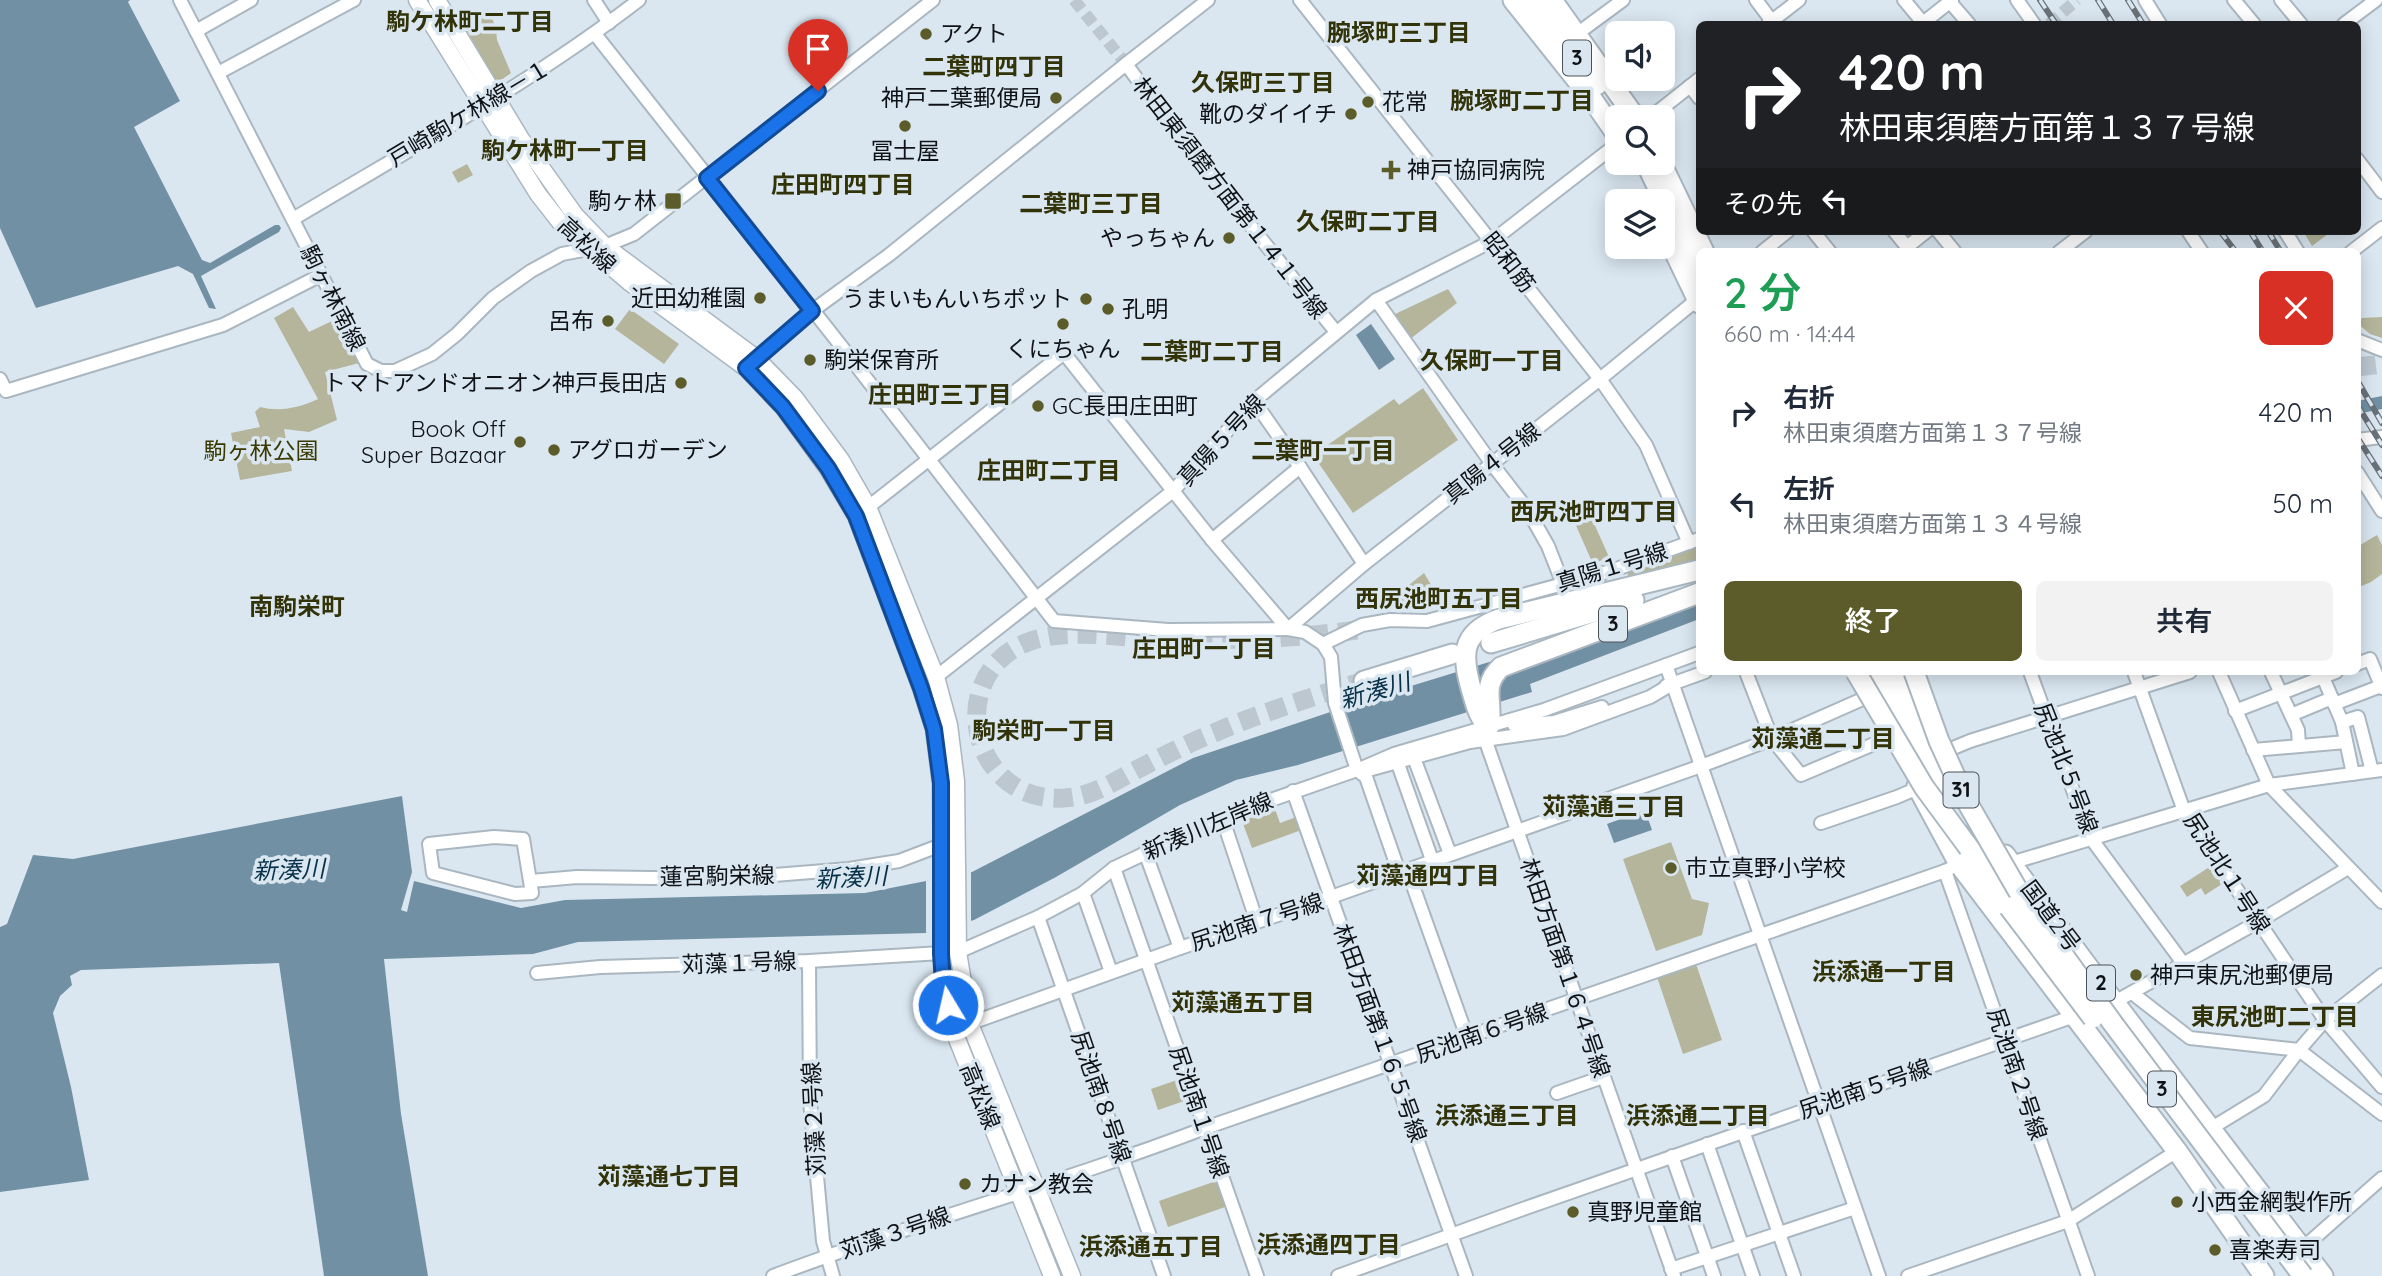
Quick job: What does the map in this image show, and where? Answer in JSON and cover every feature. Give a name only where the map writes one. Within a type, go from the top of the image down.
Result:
[{"type":"highway","points":[[1513,0],[1605,118]]},
{"type":"highway","name":"3","points":[[1533,0],[1611,105]]},
{"type":"highway","name":"3","points":[[1552,0],[1626,105]]},
{"type":"highway","points":[[1564,0],[1605,56]]},
{"type":"highway","points":[[1675,172],[1696,213]]},
{"type":"highway","points":[[1652,175],[1696,269]]},
{"type":"highway","points":[[1667,175],[1702,248]]},
{"type":"highway","points":[[1675,252],[1696,294]]},
{"type":"highway","name":"3","points":[[1459,658],[1480,628],[1564,594],[1696,571]]},
{"type":"highway","points":[[1491,643],[1696,581]]},
{"type":"highway","name":"3","points":[[1487,726],[1488,687],[1490,679],[1501,667],[1696,594]]},
{"type":"highway","points":[[1364,681],[1459,658],[1487,726]]},
{"type":"highway","name":"31","points":[[1858,675],[1924,786],[1958,861]]},
{"type":"highway","name":"国道2号","points":[[1864,675],[1918,788],[1958,861],[2177,1151],[2264,1276]]},
{"type":"highway","name":"3","points":[[1879,675],[1933,786],[1958,861],[2009,907],[2287,1276]]},
{"type":"highway","name":"3","points":[[1895,675],[1965,811],[2024,901],[2303,1276]]},
{"type":"highway","name":"国道2号","points":[[1909,675],[1990,833],[2115,1003],[2323,1276]]},
{"type":"highway","name":"31","points":[[1915,675],[1938,741],[1967,802],[2024,901]]},
{"type":"main road","name":"高松線","points":[[417,0],[575,215],[605,246],[795,398],[841,460],[936,677],[950,736],[956,781],[957,838],[949,874],[949,929],[941,954],[943,981],[953,1029],[1027,1189],[1072,1276]]},
{"type":"main road","name":"高松線","points":[[437,0],[538,194],[564,226],[629,282],[751,363]]},
{"type":"main road","name":"高松線","points":[[862,511],[934,729],[941,783],[942,846],[949,874]]},
{"type":"main road","name":"高松線","points":[[949,929],[958,952],[970,1024],[1027,1189],[1052,1276]]},
{"type":"street","name":"駒ヶ林南線","points":[[180,0],[367,364],[381,371],[395,371],[432,354],[457,334],[493,298],[531,271],[562,254],[605,246],[634,234],[933,0]]},
{"type":"street","points":[[196,31],[251,0]]},
{"type":"street","points":[[218,73],[336,5],[354,0]]},
{"type":"street","points":[[594,0],[609,23]]},
{"type":"street","name":"戸崎駒ケ林線－１","points":[[293,219],[490,102],[595,34],[639,0]]},
{"type":"street","points":[[751,363],[812,311],[889,255],[1208,0]]},
{"type":"street","name":"昭和筋","points":[[1300,0],[1601,379],[1646,445],[1694,541]]},
{"type":"street","points":[[1585,28],[1623,0]]},
{"type":"street","points":[[1756,0],[1770,21]]},
{"type":"street","points":[[1775,21],[1799,0]]},
{"type":"street","points":[[2017,0],[2032,21]]},
{"type":"street","points":[[2145,0],[2158,21]]},
{"type":"street","points":[[2234,0],[2252,21]]},
{"type":"street","points":[[2346,21],[2359,5],[2376,0]]},
{"type":"street","points":[[1906,1],[1921,21]]},
{"type":"street","points":[[1927,21],[1951,1],[1967,21]]},
{"type":"street","points":[[2286,2],[2299,21]]},
{"type":"street","points":[[595,34],[1054,621],[1168,630],[1288,629],[1304,632],[1323,644],[1331,657],[1335,703],[1357,770],[1366,778],[1468,1037]]},
{"type":"street","name":"林田東須磨方面第１４１号線","points":[[1126,64],[1184,143],[1336,332]]},
{"type":"street","points":[[1665,105],[1695,83]]},
{"type":"street","name":"真陽５号線","points":[[936,677],[1173,491],[1254,401],[1376,300],[1492,241],[1605,153]]},
{"type":"street","points":[[2361,164],[2382,192]]},
{"type":"street","points":[[2356,248],[2382,228]]},
{"type":"street","points":[[1767,248],[1783,235]]},
{"type":"street","points":[[1897,235],[1907,247],[1922,235]]},
{"type":"street","points":[[2064,248],[2081,235]]},
{"type":"street","points":[[0,379],[6,391],[223,325],[321,275]]},
{"type":"street","points":[[1376,300],[1492,464],[1527,508],[1548,546],[1564,594]]},
{"type":"street","name":"真陽４号線","points":[[1288,629],[1364,564],[1696,302]]},
{"type":"street","points":[[2361,342],[2382,350]]},
{"type":"street","points":[[862,511],[1064,353],[1212,540],[1288,629]]},
{"type":"street","points":[[1254,401],[1364,564]]},
{"type":"street","points":[[2361,440],[2382,437]]},
{"type":"street","points":[[1212,540],[1300,467]]},
{"type":"street","points":[[2361,478],[2382,511]]},
{"type":"street","name":"真陽１号線","points":[[1323,644],[1362,625],[1391,620],[1427,621],[1564,594],[1611,571],[1694,541]]},
{"type":"street","name":"新湊川左岸線","points":[[941,954],[958,952],[1038,917],[1083,892],[1114,868],[1222,817],[1357,770],[1394,754],[1544,710],[1696,654]]},
{"type":"street","points":[[2291,715],[2381,687],[2370,659],[2361,662]]},
{"type":"street","points":[[1666,664],[1879,1276]]},
{"type":"street","name":"新湊川左岸線","points":[[1487,726],[1554,722],[1697,675]]},
{"type":"street","points":[[1747,675],[1772,739],[1801,775],[1895,735]]},
{"type":"street","name":"尻池北５号線","points":[[2031,675],[2090,838],[2183,963]]},
{"type":"street","name":"尻池北１号線","points":[[2135,675],[2184,811],[2325,1020],[2382,1087]]},
{"type":"street","points":[[1946,751],[1970,741],[2181,675]]},
{"type":"street","points":[[2220,675],[2269,785],[2380,898]]},
{"type":"street","points":[[2272,675],[2298,730],[2299,746]]},
{"type":"street","points":[[2235,711],[2325,675]]},
{"type":"street","points":[[2328,675],[2353,774]]},
{"type":"street","name":"尻池南７号線","points":[[953,1029],[1701,766],[1772,739],[1874,694]]},
{"type":"street","points":[[2011,863],[2269,785],[2379,772],[2358,718],[2342,722]]},
{"type":"street","points":[[1357,770],[1398,764],[1470,742],[1487,726]]},
{"type":"street","name":"林田方面第１６４号線","points":[[1487,726],[1516,831],[1672,1272]]},
{"type":"street","points":[[2253,750],[2346,742]]},
{"type":"street","points":[[1414,758],[1450,854]]},
{"type":"street","points":[[1398,764],[1432,860]]},
{"type":"street","points":[[1821,822],[1918,788]]},
{"type":"street","name":"林田方面第１６５号線","points":[[1293,791],[1466,1276]]},
{"type":"street","points":[[1222,817],[1257,922]]},
{"type":"street","points":[[494,837],[523,839],[531,881],[532,893],[515,894],[433,873],[429,844],[494,837]]},
{"type":"street","name":"蓮宮駒栄線","points":[[531,881],[577,877],[726,879],[849,869],[899,861],[957,838]]},
{"type":"street","points":[[1145,852],[1180,948]]},
{"type":"street","name":"尻池南６号線","points":[[1027,1189],[1123,1160],[1205,1128],[1760,936],[1958,861]]},
{"type":"street","name":"尻池南２号線","points":[[1958,861],[2006,1041],[2088,1276]]},
{"type":"street","name":"尻池南１号線","points":[[1114,868],[1257,1276]]},
{"type":"street","name":"尻池南５号線","points":[[1338,1276],[1743,1131],[2115,1003],[2348,868]]},
{"type":"street","points":[[1083,892],[1111,972]]},
{"type":"street","name":"尻池南８号線","points":[[1038,917],[1164,1276]]},
{"type":"street","name":"苅藻１号線","points":[[537,973],[600,967],[941,954]]},
{"type":"street","name":"苅藻２号線","points":[[809,961],[810,1101],[823,1241],[832,1276]]},
{"type":"street","points":[[2210,1129],[2264,1097],[2325,1020],[2382,975]]},
{"type":"street","points":[[2132,993],[2190,1038],[2299,1050],[2382,1114]]},
{"type":"street","points":[[1557,1093],[1603,1077]]},
{"type":"street","points":[[1743,1131],[1794,1276]]},
{"type":"street","points":[[1707,1144],[1752,1276]]},
{"type":"street","points":[[1908,1276],[2068,1221],[2177,1151]]},
{"type":"street","points":[[1672,1156],[1714,1276]]},
{"type":"street","points":[[2303,1248],[2382,1178]]},
{"type":"street","name":"苅藻３号線","points":[[772,1276],[1027,1189]]},
{"type":"street","points":[[1672,1272],[1742,1245],[1855,1208]]},
{"type":"green space","points":[[488,9],[511,73],[497,83],[464,26]]},
{"type":"green space","points":[[467,164],[473,175],[458,183],[452,172]]},
{"type":"green space","points":[[2305,235],[2327,235],[2312,246]]},
{"type":"green space","points":[[1448,289],[1457,303],[1410,339],[1393,315]]},
{"type":"green space","name":"駒ヶ林公園","points":[[293,307],[309,332],[336,319],[359,363],[325,372],[337,420],[309,432],[284,429],[292,471],[240,480],[231,433],[260,427],[255,412],[260,407],[289,408],[318,399],[274,318]]},
{"type":"green space","points":[[630,309],[679,344],[664,364],[615,329]]},
{"type":"green space","points":[[2382,317],[2382,338],[2370,334],[2361,326],[2362,318]]},
{"type":"green space","points":[[1423,388],[1458,440],[1353,513],[1313,455],[1394,399],[1399,405]]},
{"type":"green space","points":[[1584,501],[1609,557],[1593,564],[1574,521],[1580,518],[1574,506]]},
{"type":"green space","points":[[2377,535],[2382,545],[2382,574],[2361,586],[2361,545]]},
{"type":"green space","points":[[1696,547],[1696,574],[1635,597],[1627,572]]},
{"type":"green space","points":[[1424,573],[1436,593],[1398,602],[1394,597]]},
{"type":"green space","points":[[1275,809],[1280,823],[1299,816],[1304,829],[1252,848],[1242,821]]},
{"type":"green space","points":[[1671,842],[1692,899],[1709,903],[1702,935],[1656,951],[1623,859]]},
{"type":"green space","points":[[2211,866],[2222,884],[2205,895],[2201,888],[2187,897],[2180,886]]},
{"type":"green space","points":[[1696,964],[1722,1040],[1683,1054],[1657,977]]},
{"type":"green space","points":[[1183,1078],[1190,1099],[1158,1110],[1151,1089]]},
{"type":"green space","points":[[1219,1180],[1228,1206],[1168,1227],[1159,1201]]},
{"type":"water","points":[[0,0],[130,0],[128,2],[180,101],[134,127],[202,260],[210,263],[275,225],[281,228],[279,232],[201,276],[216,309],[209,308],[193,274],[178,266],[36,308],[0,228]]},
{"type":"water","points":[[1371,324],[1395,359],[1379,370],[1356,335]]},
{"type":"water","points":[[2382,396],[2382,409],[2361,413],[2361,400]]},
{"type":"water","name":"新湊川","points":[[1696,599],[1696,620],[1530,684],[1532,692],[1298,765],[1236,780],[1180,805],[1056,877],[974,920],[926,933],[578,942],[533,954],[384,959],[401,1114],[428,1276],[324,1276],[279,963],[81,970],[70,976],[72,985],[60,996],[53,1013],[89,1180],[0,1192],[0,927],[7,924],[33,855],[73,859],[402,796],[412,872],[401,910],[407,912],[414,881],[521,908],[565,900],[865,893],[972,872],[1193,758],[1375,697]]},
{"type":"water","points":[[1645,810],[1652,830],[1614,843],[1607,824]]},
{"type":"pier","points":[[971,868],[971,925],[926,933],[926,881]]},
{"type":"tunnel","points":[[1074,0],[1126,64]]},
{"type":"tunnel","points":[[2052,21],[2077,0]]},
{"type":"tunnel","points":[[2361,367],[2382,364]]},
{"type":"tunnel","points":[[1357,630],[1234,639],[1161,639],[1081,634],[1034,640],[1005,655],[986,677],[977,704],[978,732],[988,758],[1005,780],[1031,794],[1075,797],[1104,787],[1177,749],[1232,725],[1364,681]]},
{"type":"railway","points":[[2040,0],[2054,21]]},
{"type":"railway","points":[[2098,0],[2111,21]]},
{"type":"railway","points":[[2128,0],[2141,21]]},
{"type":"railway","points":[[2223,235],[2233,248]]},
{"type":"railway","points":[[2252,235],[2261,248]]},
{"type":"railway","points":[[2270,235],[2279,248]]},
{"type":"railway","points":[[2361,387],[2382,423]]},
{"type":"railway","points":[[2361,411],[2382,445]]},
{"type":"railway","points":[[2361,443],[2382,476]]},
{"type":"place","name":"アクト","points":[[926,34]]},
{"type":"place","name":"神戸二葉郵便局","points":[[1056,98]]},
{"type":"place","name":"花常","points":[[1368,102]]},
{"type":"place","name":"靴のダイイチ","points":[[1351,114]]},
{"type":"place","name":"冨士屋","points":[[905,126]]},
{"type":"place","name":"神戸協同病院","points":[[1391,170]]},
{"type":"place","name":"駒ヶ林","points":[[673,201]]},
{"type":"place","name":"やっちゃん","points":[[1229,238]]},
{"type":"place","name":"近田幼稚園","points":[[760,298]]},
{"type":"place","name":"うまいもんいちポット","points":[[1086,299]]},
{"type":"place","name":"孔明","points":[[1108,309]]},
{"type":"place","name":"呂布","points":[[608,321]]},
{"type":"place","name":"くにちゃん","points":[[1063,324]]},
{"type":"place","name":"駒栄保育所","points":[[810,360]]},
{"type":"place","name":"トマトアンドオニオン神戸長田店","points":[[681,383]]},
{"type":"place","name":"GC長田庄田町","points":[[1038,406]]},
{"type":"place","name":"Book Off Super Bazaar","points":[[520,442]]},
{"type":"place","name":"アグロガーデン","points":[[554,450]]},
{"type":"place","name":"市立真野小学校","points":[[1671,868]]},
{"type":"place","name":"神戸東尻池郵便局","points":[[2136,975]]},
{"type":"place","name":"カナン教会","points":[[965,1184]]},
{"type":"place","name":"小西金網製作所","points":[[2177,1202]]},
{"type":"place","name":"真野児童館","points":[[1573,1212]]},
{"type":"place","name":"喜楽寿司","points":[[2215,1250]]},
{"type":"district","name":"駒ケ林町二丁目","points":[[470,22]]},
{"type":"district","name":"腕塚町三丁目","points":[[1399,33]]},
{"type":"district","name":"二葉町四丁目","points":[[994,67]]},
{"type":"district","name":"久保町三丁目","points":[[1263,83]]},
{"type":"district","name":"腕塚町二丁目","points":[[1522,101]]},
{"type":"district","name":"駒ケ林町一丁目","points":[[565,151]]},
{"type":"district","name":"庄田町四丁目","points":[[843,185]]},
{"type":"district","name":"二葉町三丁目","points":[[1091,204]]},
{"type":"district","name":"久保町二丁目","points":[[1368,222]]},
{"type":"district","name":"二葉町二丁目","points":[[1212,352]]},
{"type":"district","name":"久保町一丁目","points":[[1492,361]]},
{"type":"district","name":"庄田町三丁目","points":[[940,395]]},
{"type":"district","name":"二葉町一丁目","points":[[1323,451]]},
{"type":"district","name":"庄田町二丁目","points":[[1049,471]]},
{"type":"district","name":"西尻池町四丁目","points":[[1594,512]]},
{"type":"district","name":"西尻池町五丁目","points":[[1439,599]]},
{"type":"district","name":"南駒栄町","points":[[297,607]]},
{"type":"district","name":"庄田町一丁目","points":[[1204,649]]},
{"type":"district","name":"駒栄町一丁目","points":[[1044,731]]},
{"type":"district","name":"苅藻通二丁目","points":[[1823,739]]},
{"type":"district","name":"苅藻通三丁目","points":[[1614,807]]},
{"type":"district","name":"苅藻通四丁目","points":[[1428,876]]},
{"type":"district","name":"浜添通一丁目","points":[[1884,972]]},
{"type":"district","name":"苅藻通五丁目","points":[[1243,1003]]},
{"type":"district","name":"東尻池町二丁目","points":[[2275,1017]]},
{"type":"district","name":"浜添通三丁目","points":[[1507,1116]]},
{"type":"district","name":"浜添通二丁目","points":[[1698,1116]]},
{"type":"district","name":"苅藻通七丁目","points":[[669,1177]]},
{"type":"district","name":"浜添通四丁目","points":[[1329,1245]]},
{"type":"district","name":"浜添通五丁目","points":[[1151,1247]]},
{"type":"route","points":[[818,91],[707,178],[812,311],[746,368],[783,407],[828,468],[856,516],[934,729],[941,783],[941,954],[948,1005]]}]
